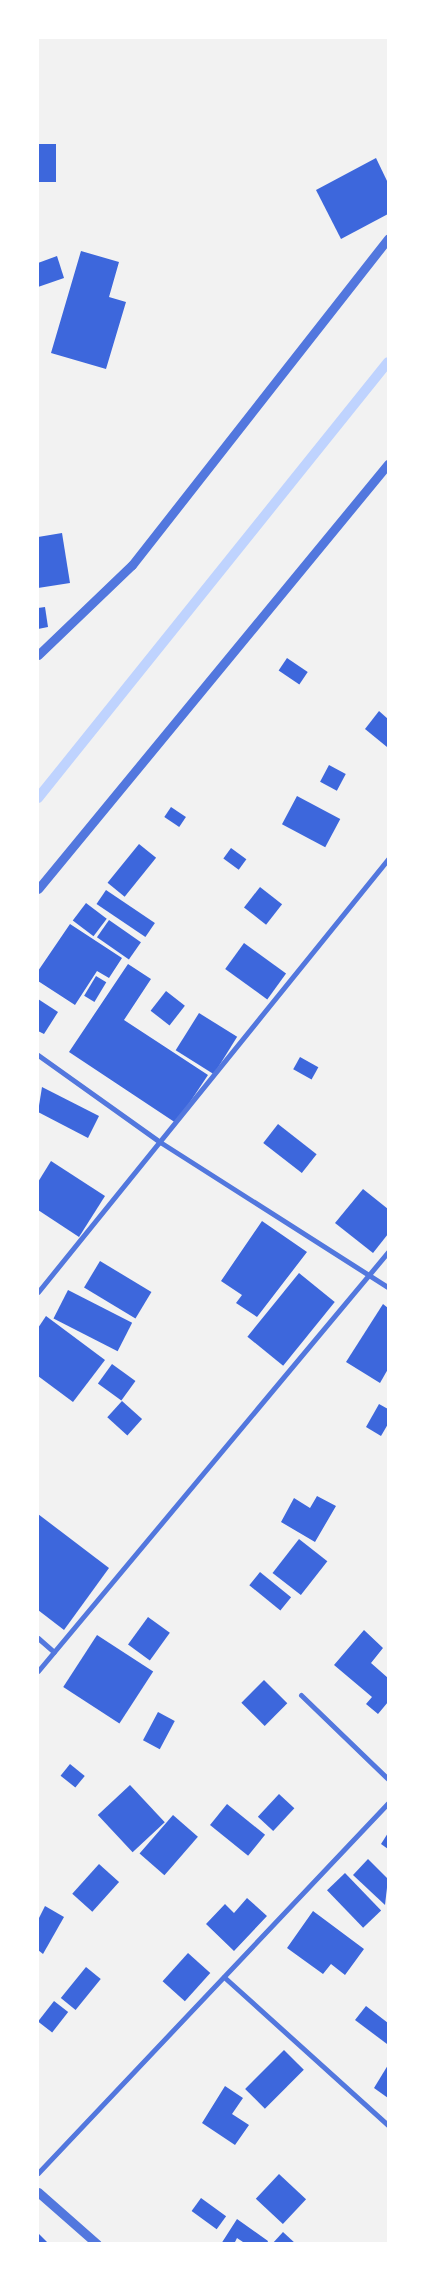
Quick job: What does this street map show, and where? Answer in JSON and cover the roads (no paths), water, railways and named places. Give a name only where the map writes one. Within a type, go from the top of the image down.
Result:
[{"type":"street","points":[[38,655],[132,564],[388,238]]},
{"type":"street","points":[[38,889],[388,464]]},
{"type":"street","points":[[38,1292],[388,859]]},
{"type":"street","points":[[38,1055],[160,1142],[388,1287]]},
{"type":"street","points":[[38,1671],[388,1252]]},
{"type":"street","points":[[38,1638],[54,1652]]},
{"type":"street","points":[[302,1695],[388,1779]]},
{"type":"street","points":[[38,2173],[388,1803]]},
{"type":"street","points":[[224,1977],[388,2126]]},
{"type":"street","points":[[38,2192],[96,2244]]},
{"type":"waterway","points":[[38,798],[388,362]]}]
